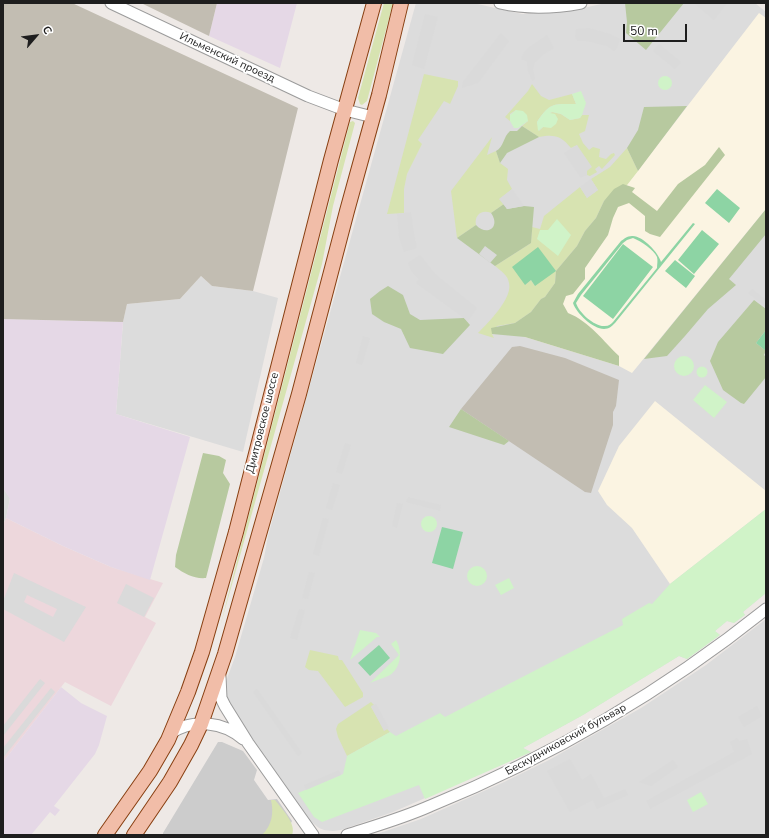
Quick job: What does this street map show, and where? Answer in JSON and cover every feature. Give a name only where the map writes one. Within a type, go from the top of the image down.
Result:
[{"type":"main road","name":"Дмитровское шоссе","points":[[105,835],[150,771],[171,733],[202,652],[219,595],[331,160],[374,3]]},
{"type":"main road","points":[[134,835],[170,782],[201,724],[220,669],[299,394],[402,3]]},
{"type":"street","name":"Ильменский проезд","points":[[110,3],[308,96],[345,110]]},
{"type":"street","points":[[500,3],[534,7],[561,6],[582,3]]},
{"type":"street","points":[[345,110],[373,117]]},
{"type":"street","name":"Бескудниковский бульвар","points":[[347,835],[429,807],[546,753],[671,679],[741,629],[766,609]]},
{"type":"street","points":[[220,669],[221,698],[225,706],[248,743],[313,835]]},
{"type":"street","points":[[171,733],[180,727],[189,724],[201,724],[224,727],[234,731],[248,743]]},
{"type":"shaded area","points":[[3,3],[72,3],[298,108],[253,291],[212,286],[201,276],[180,299],[127,304],[123,322],[3,319]]},
{"type":"shaded area","points":[[141,3],[217,3],[209,36]]},
{"type":"shaded area","points":[[217,3],[297,3],[280,68],[209,36]]},
{"type":"shaded area","points":[[416,3],[473,3],[522,14],[570,11],[606,3],[755,3],[766,12],[766,593],[743,612],[745,615],[734,623],[727,621],[715,631],[720,635],[687,659],[679,656],[583,715],[523,748],[531,752],[393,812],[341,830],[333,831],[319,828],[309,820],[233,713],[225,699],[225,684],[235,657],[264,558],[268,536]]},
{"type":"shaded area","points":[[694,3],[727,3],[714,20]]},
{"type":"shaded area","points":[[759,13],[766,18],[766,209],[632,373],[619,366],[525,337],[612,204]]},
{"type":"shaded area","points":[[425,14],[438,17],[424,69],[412,65]]},
{"type":"shaded area","points":[[589,28],[610,34],[620,39],[617,48],[614,51],[607,46],[586,41],[577,41],[575,36],[576,29]]},
{"type":"shaded area","points":[[501,33],[509,41],[478,83],[462,88],[463,82]]},
{"type":"shaded area","points":[[547,35],[554,48],[535,62],[533,70],[535,79],[532,81],[528,71],[527,62],[521,59],[524,52]]},
{"type":"shaded area","points":[[659,44],[681,62],[675,69],[653,51]]},
{"type":"shaded area","points":[[577,145],[592,167],[587,171],[587,175],[581,178],[564,153]]},
{"type":"shaded area","points":[[591,179],[598,190],[587,198],[580,187]]},
{"type":"shaded area","points":[[512,189],[524,206],[507,209],[499,199]]},
{"type":"shaded area","points":[[411,212],[417,248],[404,252],[399,237],[397,214]]},
{"type":"shaded area","points":[[485,246],[497,255],[490,263],[479,254]]},
{"type":"shaded area","points":[[420,255],[435,274],[477,308],[468,321],[416,283],[419,279],[412,272],[408,263]]},
{"type":"shaded area","points":[[201,276],[212,286],[253,291],[278,298],[243,452],[116,414],[123,322],[127,304],[180,299]]},
{"type":"shaded area","points":[[752,289],[766,300],[766,307],[748,293]]},
{"type":"shaded area","points":[[3,319],[123,322],[116,414],[190,437],[150,580],[111,567],[63,546],[6,518],[10,499],[3,488]]},
{"type":"shaded area","points":[[363,336],[370,338],[362,365],[356,363]]},
{"type":"shaded area","points":[[520,346],[565,358],[619,380],[616,406],[613,412],[613,425],[591,493],[585,492],[461,409],[512,347]]},
{"type":"shaded area","points":[[655,401],[766,491],[766,509],[670,584],[632,528],[607,505],[598,491],[619,446]]},
{"type":"shaded area","points":[[345,443],[351,445],[342,474],[336,472]]},
{"type":"shaded area","points":[[333,483],[340,485],[332,510],[326,508]]},
{"type":"shaded area","points":[[3,488],[10,498],[3,525]]},
{"type":"shaded area","points":[[408,497],[441,505],[440,511],[406,502]]},
{"type":"shaded area","points":[[397,503],[403,504],[397,528],[392,526]]},
{"type":"shaded area","points":[[6,518],[63,546],[111,567],[163,583],[145,617],[156,623],[111,706],[65,682],[3,762],[3,525]]},
{"type":"shaded area","points":[[323,518],[329,519],[319,556],[313,554]]},
{"type":"shaded area","points":[[309,572],[315,573],[308,599],[302,598]]},
{"type":"shaded area","points":[[14,573],[86,607],[64,642],[3,609],[3,601]],"holes":[[[27,595],[57,609],[53,617],[24,602]]]},
{"type":"shaded area","points":[[126,584],[154,598],[144,617],[117,603]]},
{"type":"shaded area","points":[[299,609],[305,610],[297,640],[290,638]]},
{"type":"shaded area","points":[[766,619],[766,835],[374,835],[421,819],[502,783],[549,760],[641,708],[706,665]]},
{"type":"shaded area","points":[[40,679],[45,683],[3,736],[3,726]]},
{"type":"shaded area","points":[[61,687],[81,703],[107,716],[99,745],[95,754],[54,806],[60,810],[55,816],[50,812],[31,835],[3,835],[3,762]]},
{"type":"shaded area","points":[[51,688],[55,692],[3,758],[3,748]]},
{"type":"shaded area","points":[[257,689],[302,753],[298,756],[253,692]]},
{"type":"shaded area","points":[[376,704],[389,728],[384,731],[371,706]]},
{"type":"shaded area","points":[[757,706],[762,716],[744,727],[738,717]]},
{"type":"shaded area","points":[[737,738],[739,741],[747,739],[752,754],[650,809],[646,801],[734,752],[730,742]]},
{"type":"shaded area","points":[[218,742],[222,742],[243,751],[257,770],[254,780],[268,800],[277,799],[292,821],[285,835],[163,835]]},
{"type":"shaded area","points":[[570,759],[582,780],[591,774],[604,798],[625,789],[628,795],[597,809],[593,800],[570,812],[547,771]]},
{"type":"shaded area","points":[[673,760],[678,767],[651,786],[639,782]]},
{"type":"shaded area","points":[[339,770],[341,775],[306,790],[304,785]]},
{"type":"green space","points":[[384,3],[393,3],[367,101],[362,105],[360,104],[358,98]]},
{"type":"green space","points":[[625,3],[684,3],[646,50],[626,33],[627,22]]},
{"type":"green space","points":[[424,74],[458,81],[458,86],[450,104],[444,101],[418,140],[422,144],[407,174],[404,189],[404,213],[387,214]]},
{"type":"green space","points":[[665,76],[670,78],[672,83],[670,88],[665,90],[660,88],[658,83],[660,78]]},
{"type":"green space","points":[[532,84],[541,96],[549,100],[572,94],[576,104],[557,104],[549,108],[537,122],[539,131],[543,127],[549,113],[553,112],[561,114],[570,120],[580,118],[582,115],[589,115],[585,131],[579,134],[583,143],[589,150],[593,147],[600,149],[599,157],[606,159],[611,154],[614,153],[615,155],[602,169],[599,166],[595,169],[597,172],[590,176],[587,175],[587,171],[577,145],[571,148],[561,138],[554,136],[539,137],[522,126],[528,121],[516,110],[510,114],[510,121],[505,117],[528,91]]},
{"type":"green space","points":[[581,91],[586,103],[580,118],[570,120],[561,114],[552,112],[550,113],[555,114],[558,119],[556,124],[551,128],[543,127],[538,131],[537,122],[545,111],[557,104],[576,104],[572,94]]},
{"type":"green space","points":[[687,106],[638,171],[627,148],[638,130],[644,107]]},
{"type":"green space","points":[[516,110],[523,111],[527,115],[528,121],[518,128],[514,128],[510,121],[510,115]]},
{"type":"green space","points":[[353,121],[355,123],[333,206],[322,264],[220,627],[350,122]]},
{"type":"green space","points":[[522,126],[539,137],[507,153],[500,163],[496,151],[501,147],[510,131],[517,131]]},
{"type":"green space","points":[[492,137],[487,155],[496,151],[500,163],[508,169],[507,180],[512,189],[500,199],[504,204],[491,213],[482,212],[479,214],[476,218],[476,225],[457,238],[451,191]]},
{"type":"green space","points":[[719,147],[725,155],[660,237],[645,231],[645,216],[629,203],[618,207],[608,235],[585,268],[585,279],[573,294],[566,296],[563,304],[568,313],[583,321],[596,332],[619,356],[619,366],[525,337],[492,334],[491,328],[515,323],[531,312],[541,299],[545,297],[555,283],[556,271],[577,246],[585,231],[596,218],[604,201],[614,189],[623,184],[635,188],[632,192],[657,211],[678,184],[705,165]]},
{"type":"green space","points":[[627,148],[638,171],[627,185],[623,185],[604,201],[596,218],[585,231],[577,246],[556,271],[555,283],[545,297],[541,299],[531,312],[515,323],[497,326],[492,334],[494,338],[478,333],[504,303],[509,289],[509,283],[504,273],[495,266],[531,243],[532,227],[540,229],[544,216],[580,187],[587,198],[598,190],[591,179],[610,167]],"holes":[[[538,248],[535,286],[531,280],[525,285]]]},
{"type":"green space","points":[[717,189],[740,208],[729,223],[705,203]]},
{"type":"green space","points":[[504,204],[507,209],[524,206],[534,207],[531,243],[495,266],[457,238],[476,225],[480,229],[491,229],[494,226],[494,218],[491,213]]},
{"type":"green space","points":[[766,209],[766,234],[729,279],[736,285],[708,309],[667,356],[644,359]]},
{"type":"green space","points":[[557,219],[571,235],[558,256],[537,239],[540,230],[548,230]]},
{"type":"green space","points":[[693,223],[695,224],[615,323],[610,327],[604,329],[590,323],[578,311],[573,303],[578,294],[621,241],[630,236],[636,236],[650,245],[660,258],[661,262]],"holes":[[[633,238],[647,246],[655,254],[657,257],[657,268],[610,325],[601,326],[592,322],[580,311],[576,303],[623,243]]]},
{"type":"green space","points":[[702,230],[719,244],[694,274],[678,260]]},
{"type":"green space","points":[[623,244],[653,267],[613,319],[583,296]]},
{"type":"green space","points":[[538,247],[556,271],[535,286],[531,280],[525,285],[512,267]]},
{"type":"green space","points":[[675,260],[695,276],[686,288],[665,271]]},
{"type":"green space","points":[[388,286],[403,295],[410,314],[420,320],[464,318],[470,325],[443,354],[410,348],[401,329],[384,322],[372,314],[370,299]]},
{"type":"green space","points":[[754,300],[766,309],[766,330],[756,343],[766,351],[764,355],[766,357],[766,377],[744,404],[723,390],[710,361],[718,342]]},
{"type":"green space","points":[[766,330],[766,351],[756,343]]},
{"type":"green space","points":[[684,356],[691,359],[694,366],[691,373],[684,376],[677,373],[674,366],[677,359]]},
{"type":"green space","points":[[702,366],[706,368],[708,372],[706,376],[702,378],[698,376],[696,372],[698,368]]},
{"type":"green space","points":[[705,385],[727,402],[714,418],[693,400]]},
{"type":"green space","points":[[461,409],[509,441],[504,445],[449,427]]},
{"type":"green space","points":[[203,453],[219,456],[226,460],[223,473],[230,484],[206,578],[198,578],[190,576],[175,567],[176,555]]},
{"type":"green space","points":[[766,509],[766,593],[743,612],[745,615],[734,623],[727,621],[715,631],[720,635],[687,659],[679,656],[583,715],[523,748],[531,752],[425,799],[419,785],[322,822],[314,817],[298,793],[343,774],[347,756],[390,732],[396,736],[440,713],[445,717],[623,625],[622,619],[649,603],[652,604],[670,584]]},
{"type":"green space","points":[[426,516],[432,516],[437,521],[435,530],[432,532],[426,532],[421,527],[421,521]]},
{"type":"green space","points":[[442,527],[463,532],[453,569],[432,563]]},
{"type":"green space","points":[[477,566],[484,569],[487,576],[484,583],[477,586],[470,583],[467,576],[470,569]]},
{"type":"green space","points":[[509,578],[514,588],[501,595],[495,585]]},
{"type":"green space","points":[[360,630],[376,633],[380,637],[377,637],[350,660]]},
{"type":"green space","points":[[396,640],[400,653],[397,668],[390,675],[370,683],[399,655],[391,644]]},
{"type":"green space","points":[[379,645],[390,658],[370,676],[358,663]]},
{"type":"green space","points":[[310,650],[338,656],[339,660],[342,660],[363,693],[363,697],[345,707],[318,671],[309,670],[305,667]]},
{"type":"green space","points":[[371,702],[374,705],[371,707],[384,730],[387,729],[390,732],[347,756],[338,737],[336,729],[338,724]]},
{"type":"green space","points":[[701,792],[708,804],[693,812],[687,800]]},
{"type":"green space","points":[[271,800],[275,800],[288,816],[292,826],[292,835],[262,835],[270,823],[272,810]]}]
